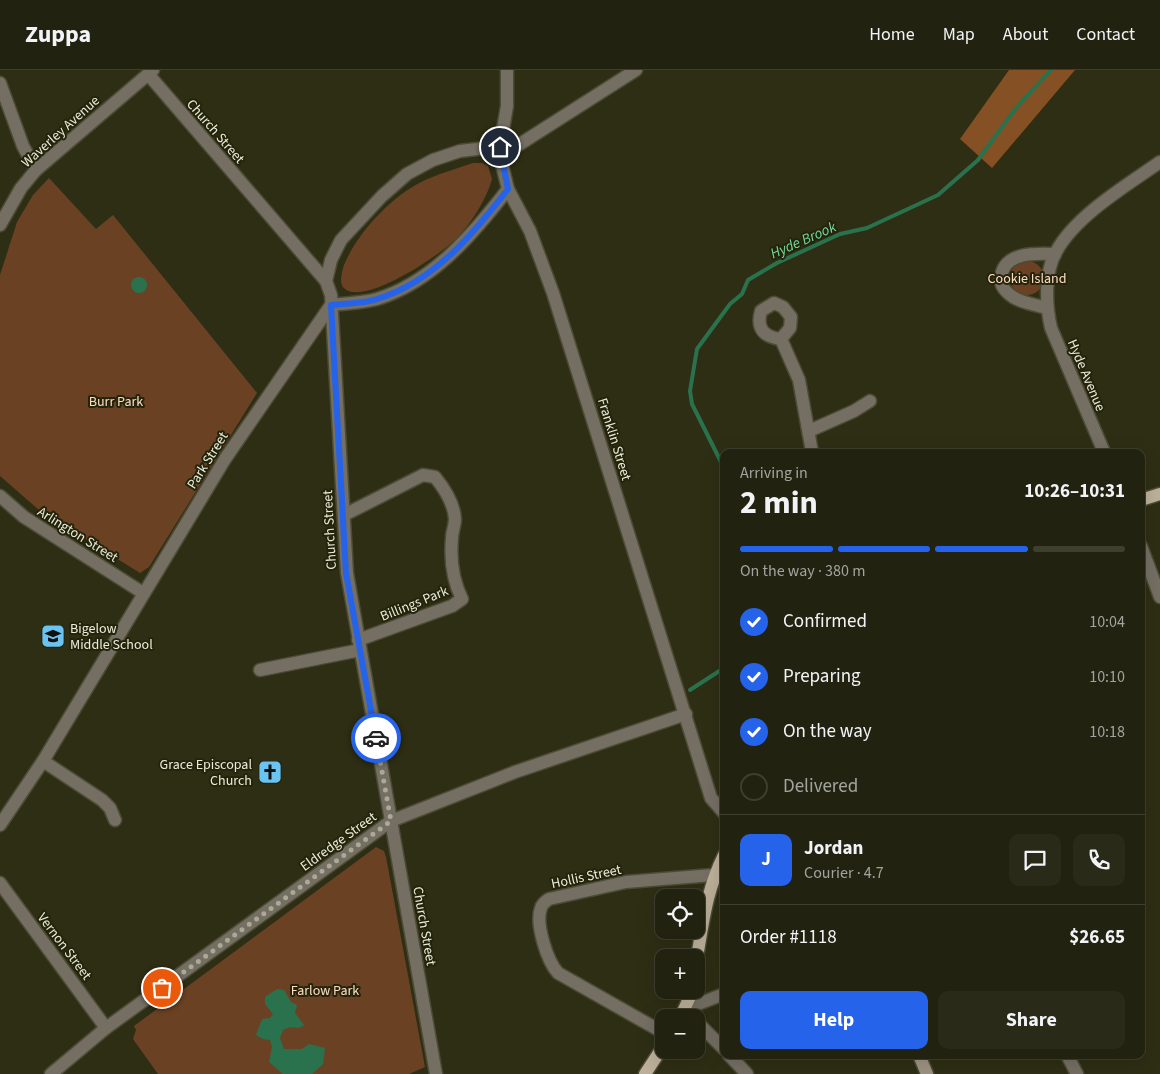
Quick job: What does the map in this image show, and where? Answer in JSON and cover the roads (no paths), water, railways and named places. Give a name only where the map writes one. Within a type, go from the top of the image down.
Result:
[{"type":"main road","points":[[1145,499],[1160,494]]},
{"type":"main road","points":[[699,949],[713,875],[720,862]]},
{"type":"main road","points":[[645,1074],[655,1059]]},
{"type":"main road","points":[[921,1059],[928,1074]]},
{"type":"street","name":"Franklin Street","points":[[507,70],[507,106],[500,147],[508,189],[530,231],[554,293],[711,798],[720,808]]},
{"type":"street","points":[[326,281],[331,260],[340,240],[382,196],[408,174],[433,160],[460,151],[514,146],[526,141],[636,70]]},
{"type":"street","name":"Waverley Avenue","points":[[0,225],[17,194],[36,170],[150,72]]},
{"type":"street","name":"Church Street","points":[[150,72],[326,281],[331,305],[346,573],[436,1074]]},
{"type":"street","points":[[0,83],[23,146],[36,170]]},
{"type":"street","name":"Hyde Avenue","points":[[1103,449],[1051,328],[1047,308],[1048,287],[1054,254],[1064,240],[1104,201],[1160,163]]},
{"type":"street","points":[[331,305],[375,300],[394,293],[416,280],[445,260],[470,236],[508,189]]},
{"type":"street","points":[[1047,308],[1014,298],[1000,282],[1001,272],[1005,264],[1011,259],[1034,252],[1054,254]]},
{"type":"street","name":"Park Street","points":[[0,825],[43,761],[225,459],[331,305]]},
{"type":"street","points":[[782,339],[798,380],[810,431],[812,449]]},
{"type":"street","points":[[810,431],[870,401]]},
{"type":"street","name":"Billings Park","points":[[344,515],[423,475],[435,477],[443,487],[455,518],[451,554],[452,568],[462,599],[452,606],[359,645]]},
{"type":"street","name":"Arlington Street","points":[[0,496],[24,518],[143,593]]},
{"type":"street","points":[[1145,557],[1160,597]]},
{"type":"street","points":[[260,670],[359,645]]},
{"type":"street","name":"Eldredge Street","points":[[52,1074],[106,1028],[391,821],[515,772],[686,714]]},
{"type":"street","points":[[43,761],[102,800],[110,808],[115,820]]},
{"type":"street","name":"Hollis Street","points":[[655,1028],[558,973],[551,966],[539,915],[541,905],[549,899],[626,882],[713,875]]},
{"type":"street","name":"Vernon Street","points":[[0,882],[106,1028]]},
{"type":"street","points":[[697,1009],[720,996]]},
{"type":"street","points":[[705,1030],[720,1045]]},
{"type":"street","points":[[733,1059],[748,1074]]},
{"type":"street","points":[[1069,1059],[1077,1074]]},
{"type":"waterway","name":"Hyde Brook","points":[[720,460],[692,404],[690,391],[697,349],[730,304],[742,294],[748,280],[777,263],[840,234],[867,228],[938,195],[978,160],[1016,108],[1051,70]]},
{"type":"waterway","name":"Hyde Brook","points":[[690,690],[720,671]]},
{"type":"place","name":"Bigelow Middle School","points":[[53,636]]},
{"type":"place","name":"Grace Episcopal Church","points":[[270,772]]},
{"type":"park label","name":"Cookie Island","points":[[1027,278]]},
{"type":"park label","name":"Burr Park","points":[[116,401]]},
{"type":"park label","name":"Farlow Park","points":[[325,990]]}]
